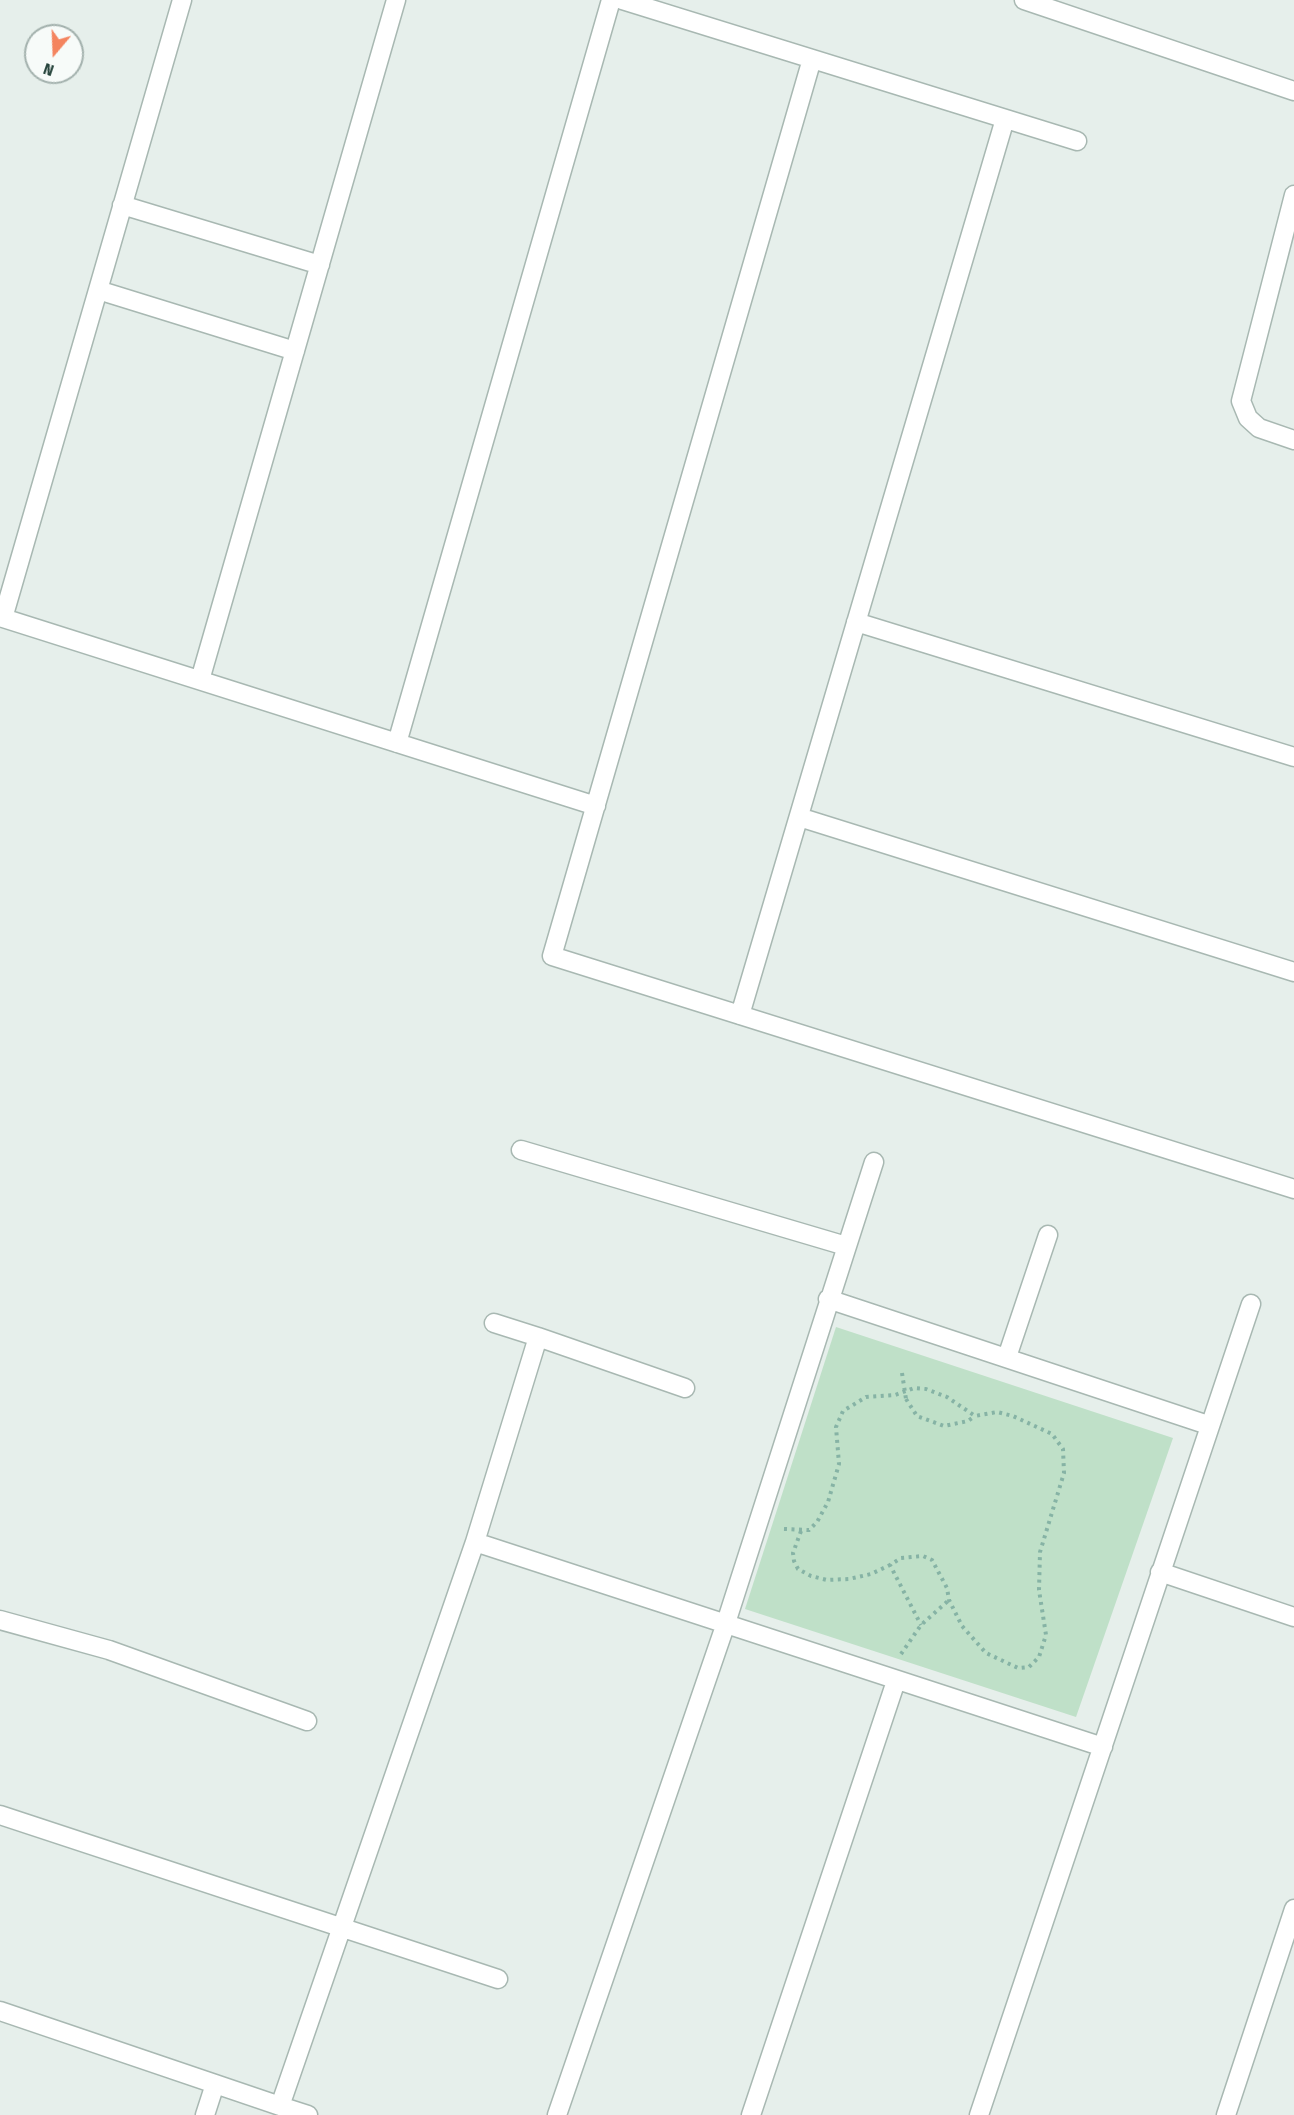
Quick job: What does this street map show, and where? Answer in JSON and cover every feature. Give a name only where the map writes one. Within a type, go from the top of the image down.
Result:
[{"type":"street","points":[[182,0],[2,617],[596,806]]},
{"type":"street","points":[[200,680],[396,0]]},
{"type":"street","points":[[397,743],[611,0]]},
{"type":"street","points":[[622,0],[1077,141]]},
{"type":"street","points":[[1024,0],[1294,91]]},
{"type":"street","points":[[812,59],[552,956],[1294,1188]]},
{"type":"street","points":[[740,1015],[1005,119]]},
{"type":"street","points":[[1294,195],[1241,401],[1245,413],[1253,423],[1294,440]]},
{"type":"street","points":[[122,205],[320,265]]},
{"type":"street","points":[[98,290],[295,351]]},
{"type":"street","points":[[856,622],[1294,757]]},
{"type":"street","points":[[799,817],[1294,972]]},
{"type":"street","points":[[521,1150],[846,1246]]},
{"type":"street","points":[[557,2115],[725,1626],[828,1299],[874,1162]]},
{"type":"street","points":[[1007,1357],[1048,1235]]},
{"type":"street","points":[[828,1299],[1208,1425]]},
{"type":"street","points":[[979,2115],[1208,1425],[1251,1304]]},
{"type":"street","points":[[494,1323],[685,1388]]},
{"type":"street","points":[[280,2106],[475,1542],[538,1338]]},
{"type":"street","points":[[475,1542],[725,1626],[1103,1747]]},
{"type":"street","points":[[1160,1572],[1294,1617]]},
{"type":"street","points":[[0,1620],[109,1650],[307,1721]]},
{"type":"street","points":[[751,2115],[896,1681]]},
{"type":"street","points":[[0,1815],[498,1979]]},
{"type":"street","points":[[1226,2115],[1294,1909]]},
{"type":"street","points":[[0,2011],[308,2115]]},
{"type":"street","points":[[205,2115],[215,2084]]},
{"type":"path","points":[[801,1531],[794,1553],[794,1561],[798,1569],[811,1576],[827,1580],[849,1579],[871,1574],[901,1558],[913,1556],[932,1560],[947,1588],[949,1600],[962,1626],[986,1653],[1018,1668],[1029,1667],[1039,1657],[1046,1635],[1039,1590],[1040,1552],[1064,1473],[1063,1449],[1052,1434],[1014,1416],[997,1412],[944,1426],[917,1416],[906,1399],[902,1373]]},
{"type":"path","points":[[758,1523],[801,1531],[809,1530],[817,1522],[828,1502],[839,1464],[836,1427],[843,1411],[855,1401],[866,1397],[895,1395],[914,1388],[926,1389],[947,1397],[975,1416]]},
{"type":"path","points":[[890,1565],[921,1625]]},
{"type":"path","points":[[896,1681],[902,1654],[921,1625],[949,1600]]},
{"type":"green space","points":[[836,1327],[1173,1438],[1076,1717],[745,1609]]}]
